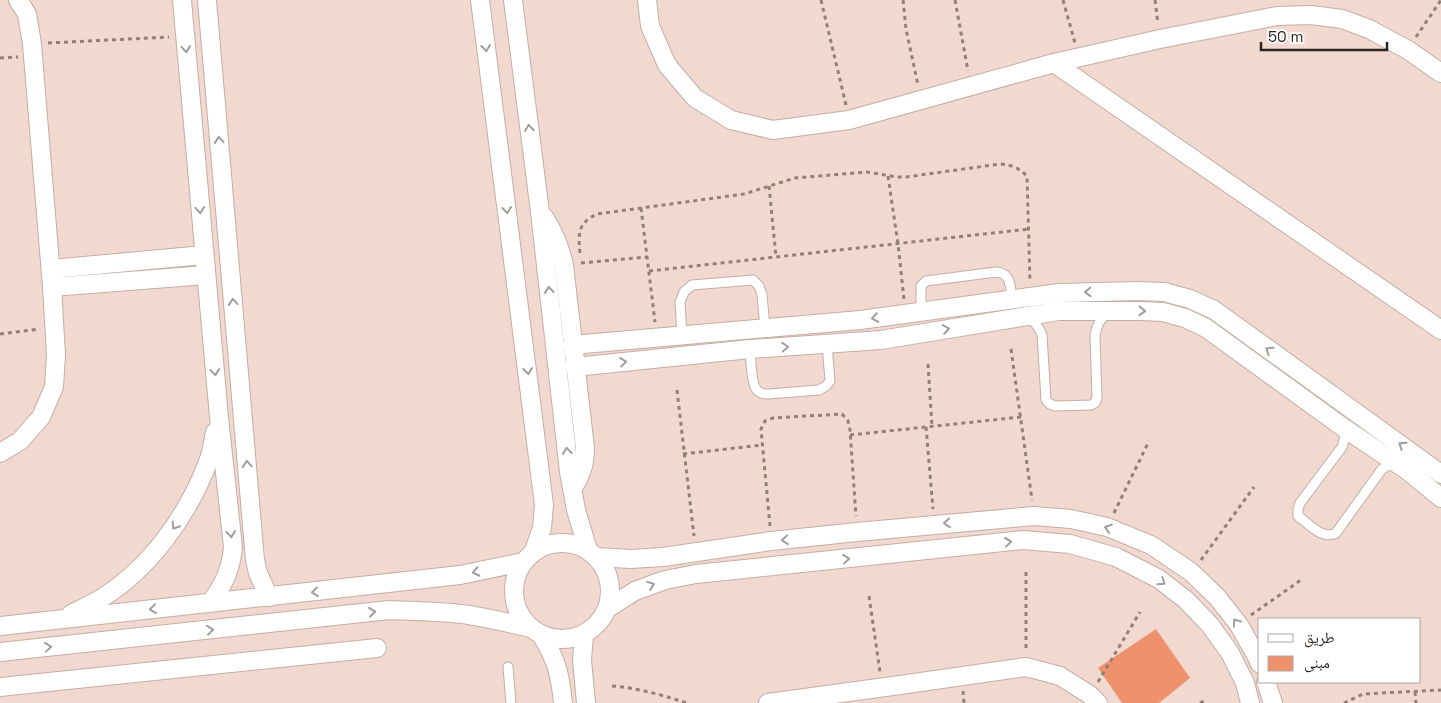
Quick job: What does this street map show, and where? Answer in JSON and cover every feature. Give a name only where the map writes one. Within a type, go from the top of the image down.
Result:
[{"type":"street","points":[[0,453],[20,441],[41,417],[54,387],[56,355],[32,44],[27,14],[18,0]]},
{"type":"street","points":[[182,0],[218,416],[233,547],[226,579],[210,603]]},
{"type":"street","points":[[207,0],[255,560],[269,597]]},
{"type":"street","points":[[480,0],[544,497],[542,528],[529,557],[516,578],[514,597],[519,614],[536,632],[553,655],[560,675],[563,703]]},
{"type":"street","points":[[0,652],[389,610],[460,614],[496,620],[563,640],[574,639],[584,635],[602,619],[608,608],[611,590],[607,572],[593,553],[576,510],[572,490],[513,0]]},
{"type":"street","points":[[648,0],[650,26],[667,65],[695,98],[731,120],[773,130],[849,120],[1054,63],[1160,39],[1277,16],[1311,15],[1342,19],[1369,28],[1408,50],[1441,73]]},
{"type":"street","points":[[1054,63],[1441,330]]},
{"type":"street","points":[[540,212],[551,228],[559,246],[564,265],[585,448],[585,460],[581,476],[572,490]]},
{"type":"street","points":[[50,269],[204,254]]},
{"type":"street","points":[[52,287],[206,275]]},
{"type":"street","points":[[572,345],[860,320],[1060,294],[1164,292],[1190,299],[1214,310],[1441,474]]},
{"type":"street","points":[[1012,300],[1020,318]]},
{"type":"street","points":[[575,367],[750,349],[881,340],[1058,311],[1140,310],[1163,312],[1185,318],[1206,328],[1344,428],[1408,471],[1441,498]]},
{"type":"street","points":[[64,618],[103,597],[124,581],[138,570],[167,538],[192,501],[209,460],[218,416]]},
{"type":"street","points":[[0,626],[460,575],[529,557],[552,544],[570,543],[593,553],[631,559],[663,557],[771,541],[1034,516],[1071,519],[1107,527],[1151,546],[1191,572],[1217,597],[1239,624],[1258,659]]},
{"type":"street","points":[[608,608],[635,591],[665,580],[696,574],[1023,540],[1070,544],[1116,557],[1159,579],[1186,600],[1210,625],[1230,653],[1246,683],[1250,703]]},
{"type":"street","points":[[584,635],[582,660],[586,703]]},
{"type":"street","points":[[0,687],[377,648]]},
{"type":"street","points":[[768,703],[1026,667],[1060,676],[1094,699]]},
{"type":"street","points":[[1266,683],[1273,703]]},
{"type":"lane","points":[[913,313],[921,286],[926,281],[996,272],[1003,273],[1007,275],[1009,281],[1012,300]]},
{"type":"lane","points":[[682,336],[680,302],[684,292],[692,285],[753,280],[760,286],[765,328]]},
{"type":"lane","points":[[1020,318],[1033,321],[1039,327],[1042,335],[1046,400],[1055,406],[1090,405],[1095,403],[1097,398],[1095,335],[1097,326],[1109,311]]},
{"type":"lane","points":[[750,349],[754,385],[757,390],[768,394],[819,390],[826,386],[830,381],[827,344]]},
{"type":"lane","points":[[1344,428],[1346,434],[1342,447],[1300,503],[1298,510],[1298,516],[1324,535],[1330,536],[1336,533],[1382,470],[1388,465],[1396,463]]},
{"type":"lane","points":[[508,667],[511,703]]},
{"type":"path","points":[[821,0],[849,120]]},
{"type":"path","points":[[903,0],[906,29],[921,100]]},
{"type":"path","points":[[955,0],[970,86]]},
{"type":"path","points":[[1063,0],[1080,57]]},
{"type":"path","points":[[1155,0],[1160,39]]},
{"type":"path","points":[[1408,50],[1441,0]]},
{"type":"path","points":[[32,44],[185,36]]},
{"type":"path","points":[[582,272],[578,237],[581,226],[588,218],[598,214],[744,194],[795,178],[867,172],[906,177],[1000,164],[1020,169],[1028,176],[1030,297]]},
{"type":"path","points":[[888,176],[898,244],[913,313]]},
{"type":"path","points":[[769,186],[776,257]]},
{"type":"path","points":[[641,208],[657,338]]},
{"type":"path","points":[[649,271],[1029,230]]},
{"type":"path","points":[[581,263],[647,257]]},
{"type":"path","points":[[0,334],[54,327]]},
{"type":"path","points":[[1011,349],[1034,516]]},
{"type":"path","points":[[928,364],[932,427]]},
{"type":"path","points":[[676,390],[696,552]]},
{"type":"path","points":[[771,541],[761,428],[765,421],[773,418],[842,414],[848,421],[857,532]]},
{"type":"path","points":[[850,436],[1021,417]]},
{"type":"path","points":[[926,427],[934,524]]},
{"type":"path","points":[[1107,527],[1149,441]]},
{"type":"path","points":[[683,454],[762,445]]},
{"type":"path","points":[[1191,572],[1254,487]]},
{"type":"path","points":[[1026,572],[1026,667]]},
{"type":"path","points":[[1239,624],[1301,580]]},
{"type":"path","points":[[869,596],[882,688]]},
{"type":"path","points":[[1094,699],[1140,612]]},
{"type":"path","points":[[612,686],[660,694],[687,703]]},
{"type":"path","points":[[1344,703],[1363,694],[1441,690]]},
{"type":"path","points":[[1414,692],[1416,703]]},
{"type":"building","points":[[1156,629],[1190,678],[1159,703],[1122,703],[1098,668]]}]
